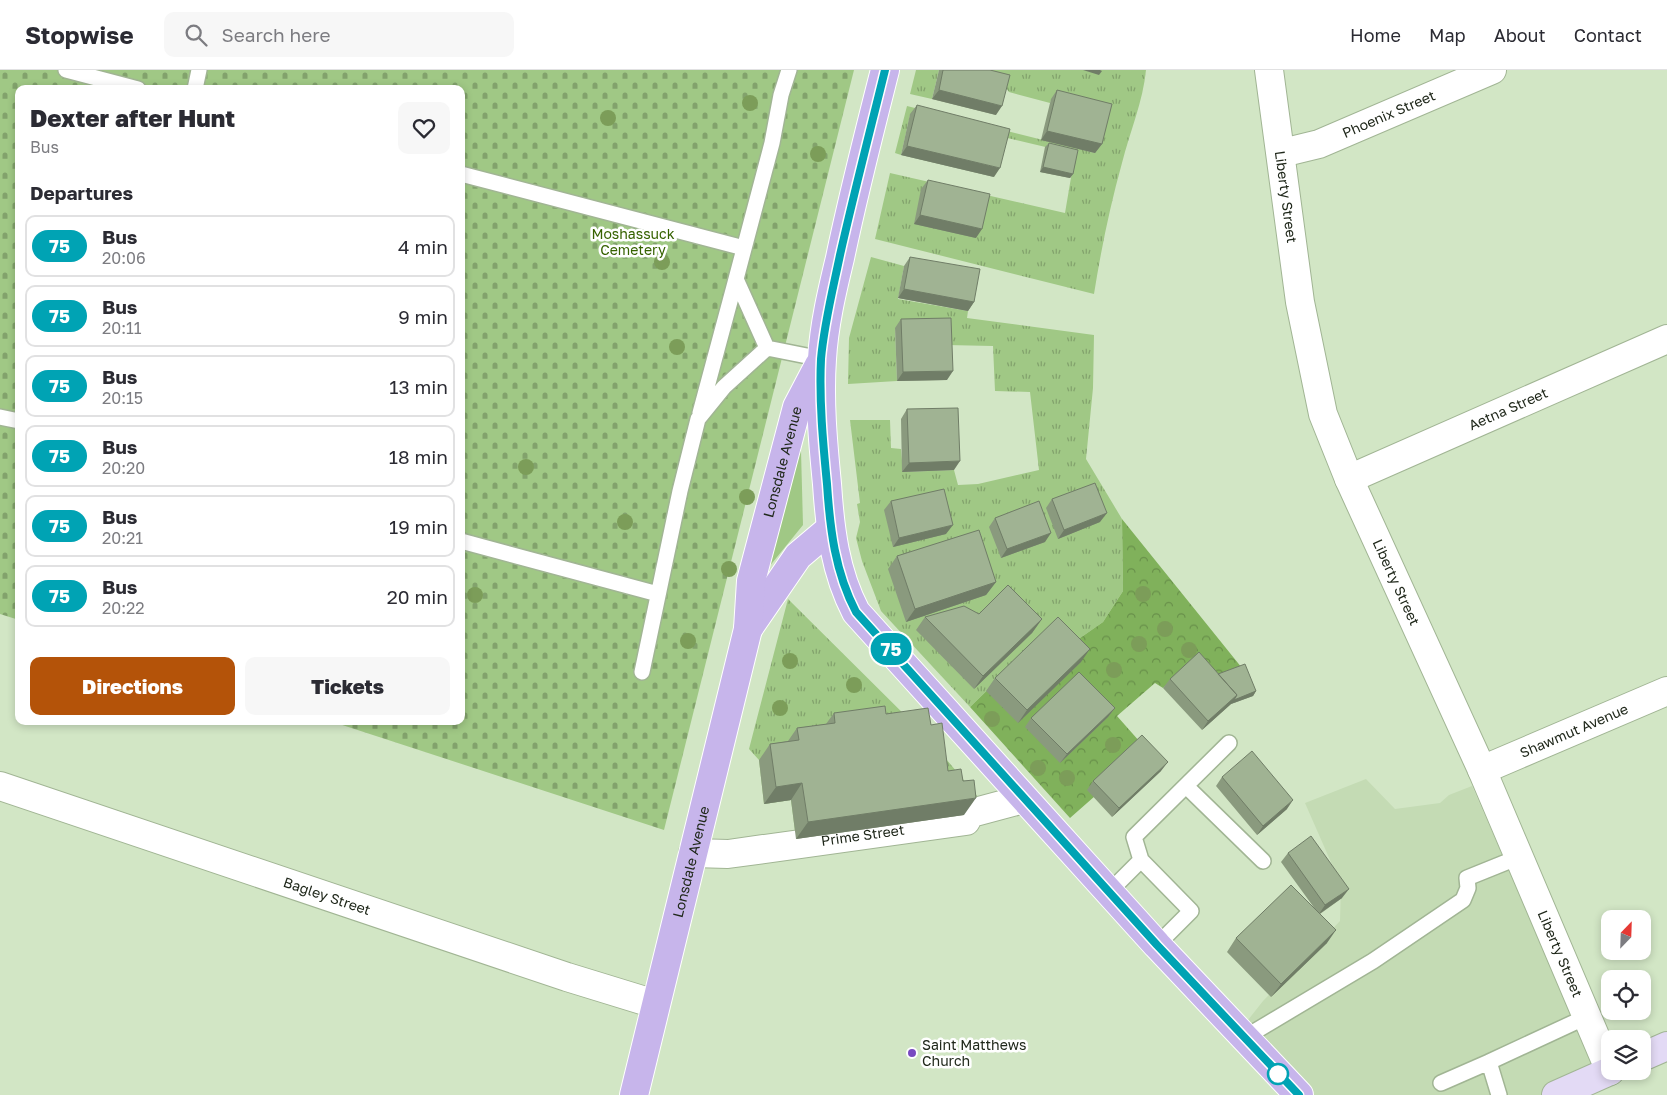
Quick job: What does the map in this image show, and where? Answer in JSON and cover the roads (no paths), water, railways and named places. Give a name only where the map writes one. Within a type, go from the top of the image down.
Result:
[{"type":"main road","name":"Lonsdale Avenue","points":[[748,629],[798,556],[830,529],[821,394],[826,321],[853,196],[885,70]]},
{"type":"main road","name":"Lonsdale Avenue","points":[[634,1095],[748,629],[751,581],[798,407],[822,359]]},
{"type":"main road","points":[[830,529],[837,567],[845,591],[856,612],[1157,945],[1299,1095]]},
{"type":"main road","points":[[1651,1053],[1667,1046]]},
{"type":"main road","points":[[1556,1095],[1601,1075]]},
{"type":"street","name":"Liberty Street","points":[[1269,70],[1282,152],[1300,302],[1323,414],[1349,479],[1482,770],[1601,1051]]},
{"type":"street","name":"Phoenix Street","points":[[1282,152],[1320,144],[1492,70]]},
{"type":"street","name":"Aetna Street","points":[[1349,479],[1667,339]]},
{"type":"street","name":"Shawmut Avenue","points":[[1482,770],[1667,691]]},
{"type":"street","name":"Bagley Street","points":[[0,786],[567,977],[655,1004]]},
{"type":"street","name":"Prime Street","points":[[693,853],[728,854],[966,821],[964,815],[1024,799]]},
{"type":"lane","points":[[66,70],[123,85]]},
{"type":"lane","points":[[195,85],[199,70]]},
{"type":"lane","points":[[642,672],[680,491],[772,143],[781,95],[789,70]]},
{"type":"lane","points":[[465,175],[744,248]]},
{"type":"lane","points":[[736,279],[767,348]]},
{"type":"lane","points":[[767,348],[822,359]]},
{"type":"lane","points":[[698,419],[724,387],[767,348]]},
{"type":"lane","points":[[0,416],[15,420]]},
{"type":"lane","points":[[465,541],[658,594]]},
{"type":"lane","points":[[1157,945],[1191,911],[1141,860],[1134,837],[1229,743]]},
{"type":"lane","points":[[1186,786],[1262,861]]},
{"type":"lane","points":[[1244,1038],[1374,961],[1463,900],[1468,888],[1467,878],[1518,857]]},
{"type":"lane","points":[[1109,892],[1141,860]]},
{"type":"lane","points":[[1440,1083],[1586,1017]]},
{"type":"lane","points":[[1489,1062],[1499,1095]]},
{"type":"place","name":"Saint Matthews Church","points":[[912,1053]]},
{"type":"park label","name":"Moshassuck Cemetery","points":[[633,242]]}]
